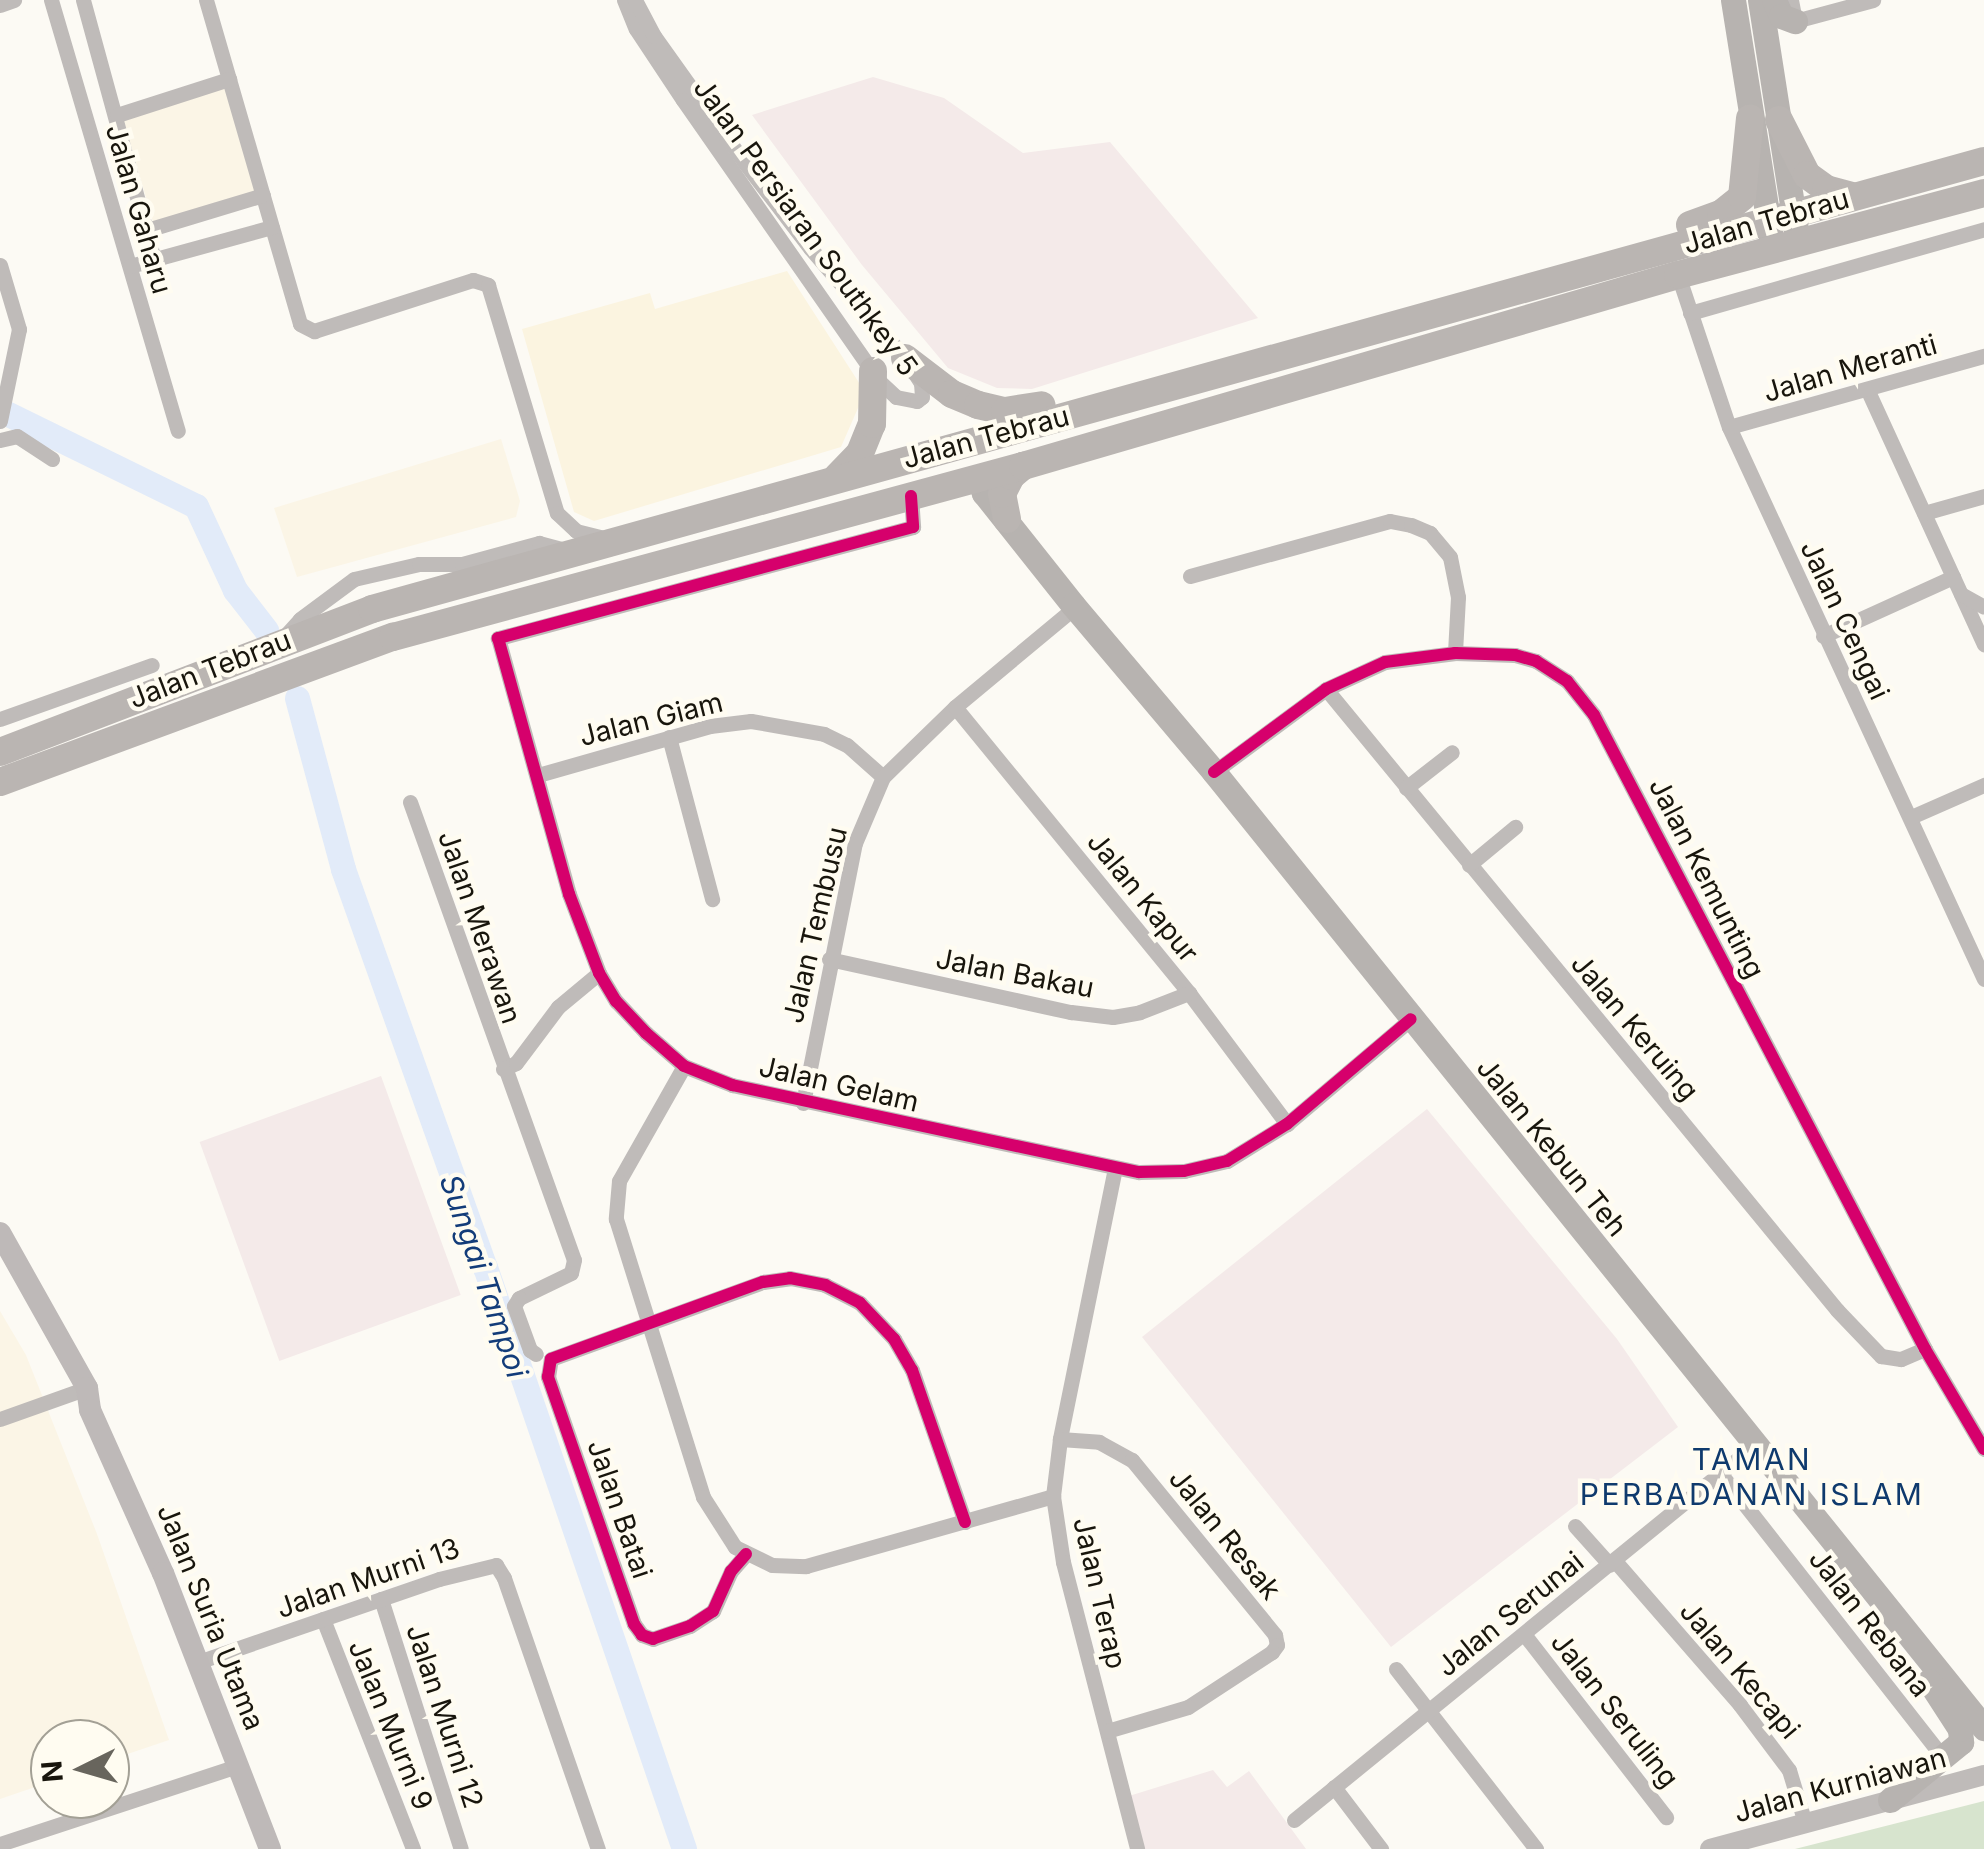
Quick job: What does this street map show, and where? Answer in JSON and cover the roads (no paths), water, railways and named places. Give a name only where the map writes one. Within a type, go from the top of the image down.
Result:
[{"type":"highway","points":[[1764,119],[1807,175],[1826,189],[1854,197]]},
{"type":"highway","points":[[1522,290],[1584,258],[1625,242],[1705,221],[1736,204],[1746,189],[1764,119]]},
{"type":"highway","name":"Jalan Tebrau","points":[[0,752],[80,704],[278,644],[372,609],[1984,161]]},
{"type":"highway","name":"Jalan Tebrau","points":[[0,782],[394,637],[972,481],[1678,275],[1971,197]]},
{"type":"highway","points":[[905,358],[952,394],[1005,411],[1248,366]]},
{"type":"highway","points":[[836,478],[860,453],[872,424],[873,371]]},
{"type":"highway","points":[[738,506],[779,506],[938,463],[972,481],[988,442],[1003,431]]},
{"type":"highway","points":[[1006,520],[1002,494],[1011,476],[1023,466]]},
{"type":"main road","points":[[1733,0],[1764,119],[1785,247]]},
{"type":"main road","points":[[1760,0],[1764,119]]},
{"type":"main road","points":[[1774,0],[1782,16],[1793,10]]},
{"type":"main road","name":"Jalan Kebun Teh","points":[[972,481],[1214,772],[1984,1728]]},
{"type":"main road","name":"Jalan Kebun Teh","points":[[972,481],[1044,587],[1074,606]]},
{"type":"main road","name":"Jalan Suria Utama","points":[[0,1232],[84,1397],[198,1662],[270,1849]]},
{"type":"main road","name":"Jalan Suria Utama","points":[[0,1262],[84,1397]]},
{"type":"main road","points":[[1890,1800],[1944,1758],[1962,1736],[1928,1679],[1924,1652]]},
{"type":"street","points":[[0,5],[14,0]]},
{"type":"street","name":"Jalan Gaharu","points":[[51,0],[178,431]]},
{"type":"street","points":[[83,0],[154,259]]},
{"type":"street","points":[[206,0],[300,324],[308,330],[473,280],[488,285],[556,513],[576,530],[614,540]]},
{"type":"street","name":"Jalan Persiaran Southkey 5","points":[[624,0],[636,29],[674,86],[873,371],[896,397],[917,401],[922,383],[905,358],[756,178],[654,36],[635,0]]},
{"type":"street","points":[[1793,10],[1873,0]]},
{"type":"street","points":[[117,115],[229,78]]},
{"type":"street","points":[[147,230],[263,195]]},
{"type":"street","points":[[1966,234],[1971,197]]},
{"type":"street","points":[[130,266],[272,227]]},
{"type":"street","points":[[1690,313],[1984,229]]},
{"type":"street","points":[[0,266],[18,329],[0,421]]},
{"type":"street","name":"Jalan Cengai","points":[[1678,275],[1729,428],[1823,636],[1982,968]]},
{"type":"street","name":"Jalan Meranti","points":[[1729,428],[1984,356]]},
{"type":"street","points":[[1867,389],[1984,645]]},
{"type":"street","points":[[0,440],[18,436],[52,459]]},
{"type":"street","name":"Jalan Gelam","points":[[921,494],[913,527],[498,638],[568,894],[599,973],[636,1022],[684,1066],[732,1086],[1115,1168],[1184,1171],[1227,1161],[1287,1124],[1411,1019]]},
{"type":"street","points":[[1924,513],[1984,496]]},
{"type":"street","points":[[539,543],[556,513]]},
{"type":"street","points":[[1190,576],[1390,521],[1411,525],[1430,533],[1450,557],[1458,598],[1455,654]]},
{"type":"street","points":[[278,644],[300,619],[354,579],[420,564],[462,564],[539,543],[571,551]]},
{"type":"street","points":[[1823,636],[1953,577]]},
{"type":"street","points":[[1960,594],[1984,607]]},
{"type":"street","name":"Jalan Tembusu","points":[[802,1103],[854,842],[883,777],[955,707],[1074,606]]},
{"type":"street","name":"Jalan Kemunting","points":[[1214,772],[1326,689],[1385,662],[1455,654],[1516,655],[1536,660],[1567,681],[1594,715],[1924,1349],[1983,1445]]},
{"type":"street","points":[[0,718],[80,704],[152,665]]},
{"type":"street","name":"Jalan Keruing","points":[[1326,689],[1837,1310],[1881,1356],[1901,1359],[1924,1349]]},
{"type":"street","name":"Jalan Kapur","points":[[955,707],[1189,993],[1287,1124]]},
{"type":"street","name":"Jalan Giam","points":[[538,775],[668,737],[751,721],[802,729],[847,745],[883,777]]},
{"type":"street","points":[[668,737],[712,898]]},
{"type":"street","points":[[1406,788],[1452,752]]},
{"type":"street","points":[[1911,817],[1984,784]]},
{"type":"street","name":"Jalan Merawan","points":[[410,802],[574,1260],[570,1273],[518,1298],[514,1306],[530,1350],[536,1354]]},
{"type":"street","points":[[1468,865],[1515,826]]},
{"type":"street","name":"Jalan Bakau","points":[[829,959],[1099,1015],[1140,1012],[1189,993]]},
{"type":"street","name":"Jalan Merawan","points":[[503,1069],[516,1063],[558,1007],[599,973]]},
{"type":"street","points":[[684,1066],[619,1181],[616,1219],[703,1497],[735,1548],[772,1564],[806,1566],[1053,1496]]},
{"type":"street","name":"Jalan Terap","points":[[1115,1168],[1060,1439],[1053,1496],[1063,1562],[1137,1849]]},
{"type":"street","points":[[648,1320],[763,1282],[790,1278],[824,1285],[860,1302],[894,1339],[912,1370],[965,1522]]},
{"type":"street","name":"Jalan Batai","points":[[648,1320],[562,1354],[547,1367],[634,1624],[642,1634],[653,1638],[690,1626],[713,1611],[731,1571],[746,1554]]},
{"type":"street","points":[[0,1419],[84,1397]]},
{"type":"street","name":"Jalan Resak","points":[[1060,1439],[1098,1442],[1132,1460],[1275,1635],[1277,1644],[1272,1652],[1188,1706],[1107,1731]]},
{"type":"street","name":"Jalan Serunai","points":[[1294,1820],[1755,1445]]},
{"type":"street","name":"Jalan Rebana","points":[[1720,1474],[1944,1758]]},
{"type":"street","name":"Jalan Kecapi","points":[[1574,1526],[1740,1705],[1789,1770],[1805,1822]]},
{"type":"street","name":"Jalan Murni 13","points":[[198,1662],[478,1566],[496,1565],[504,1578],[592,1847]]},
{"type":"street","name":"Jalan Murni 12","points":[[381,1599],[461,1849]]},
{"type":"street","name":"Jalan Murni 9","points":[[322,1619],[413,1849]]},
{"type":"street","name":"Jalan Seruling","points":[[1524,1634],[1666,1817]]},
{"type":"street","points":[[1396,1668],[1536,1849]]},
{"type":"street","points":[[0,1844],[237,1766]]},
{"type":"street","name":"Jalan Kurniawan","points":[[1710,1849],[1984,1775]]},
{"type":"street","points":[[1334,1788],[1381,1849]]},
{"type":"waterway","name":"Sungai Tampoi","points":[[0,410],[196,506],[235,590],[266,630]]},
{"type":"waterway","name":"Sungai Tampoi","points":[[297,698],[343,869],[485,1267],[684,1849]]},
{"type":"district","name":"TAMAN PERBADANAN ISLAM","points":[[1752,1476]]}]
